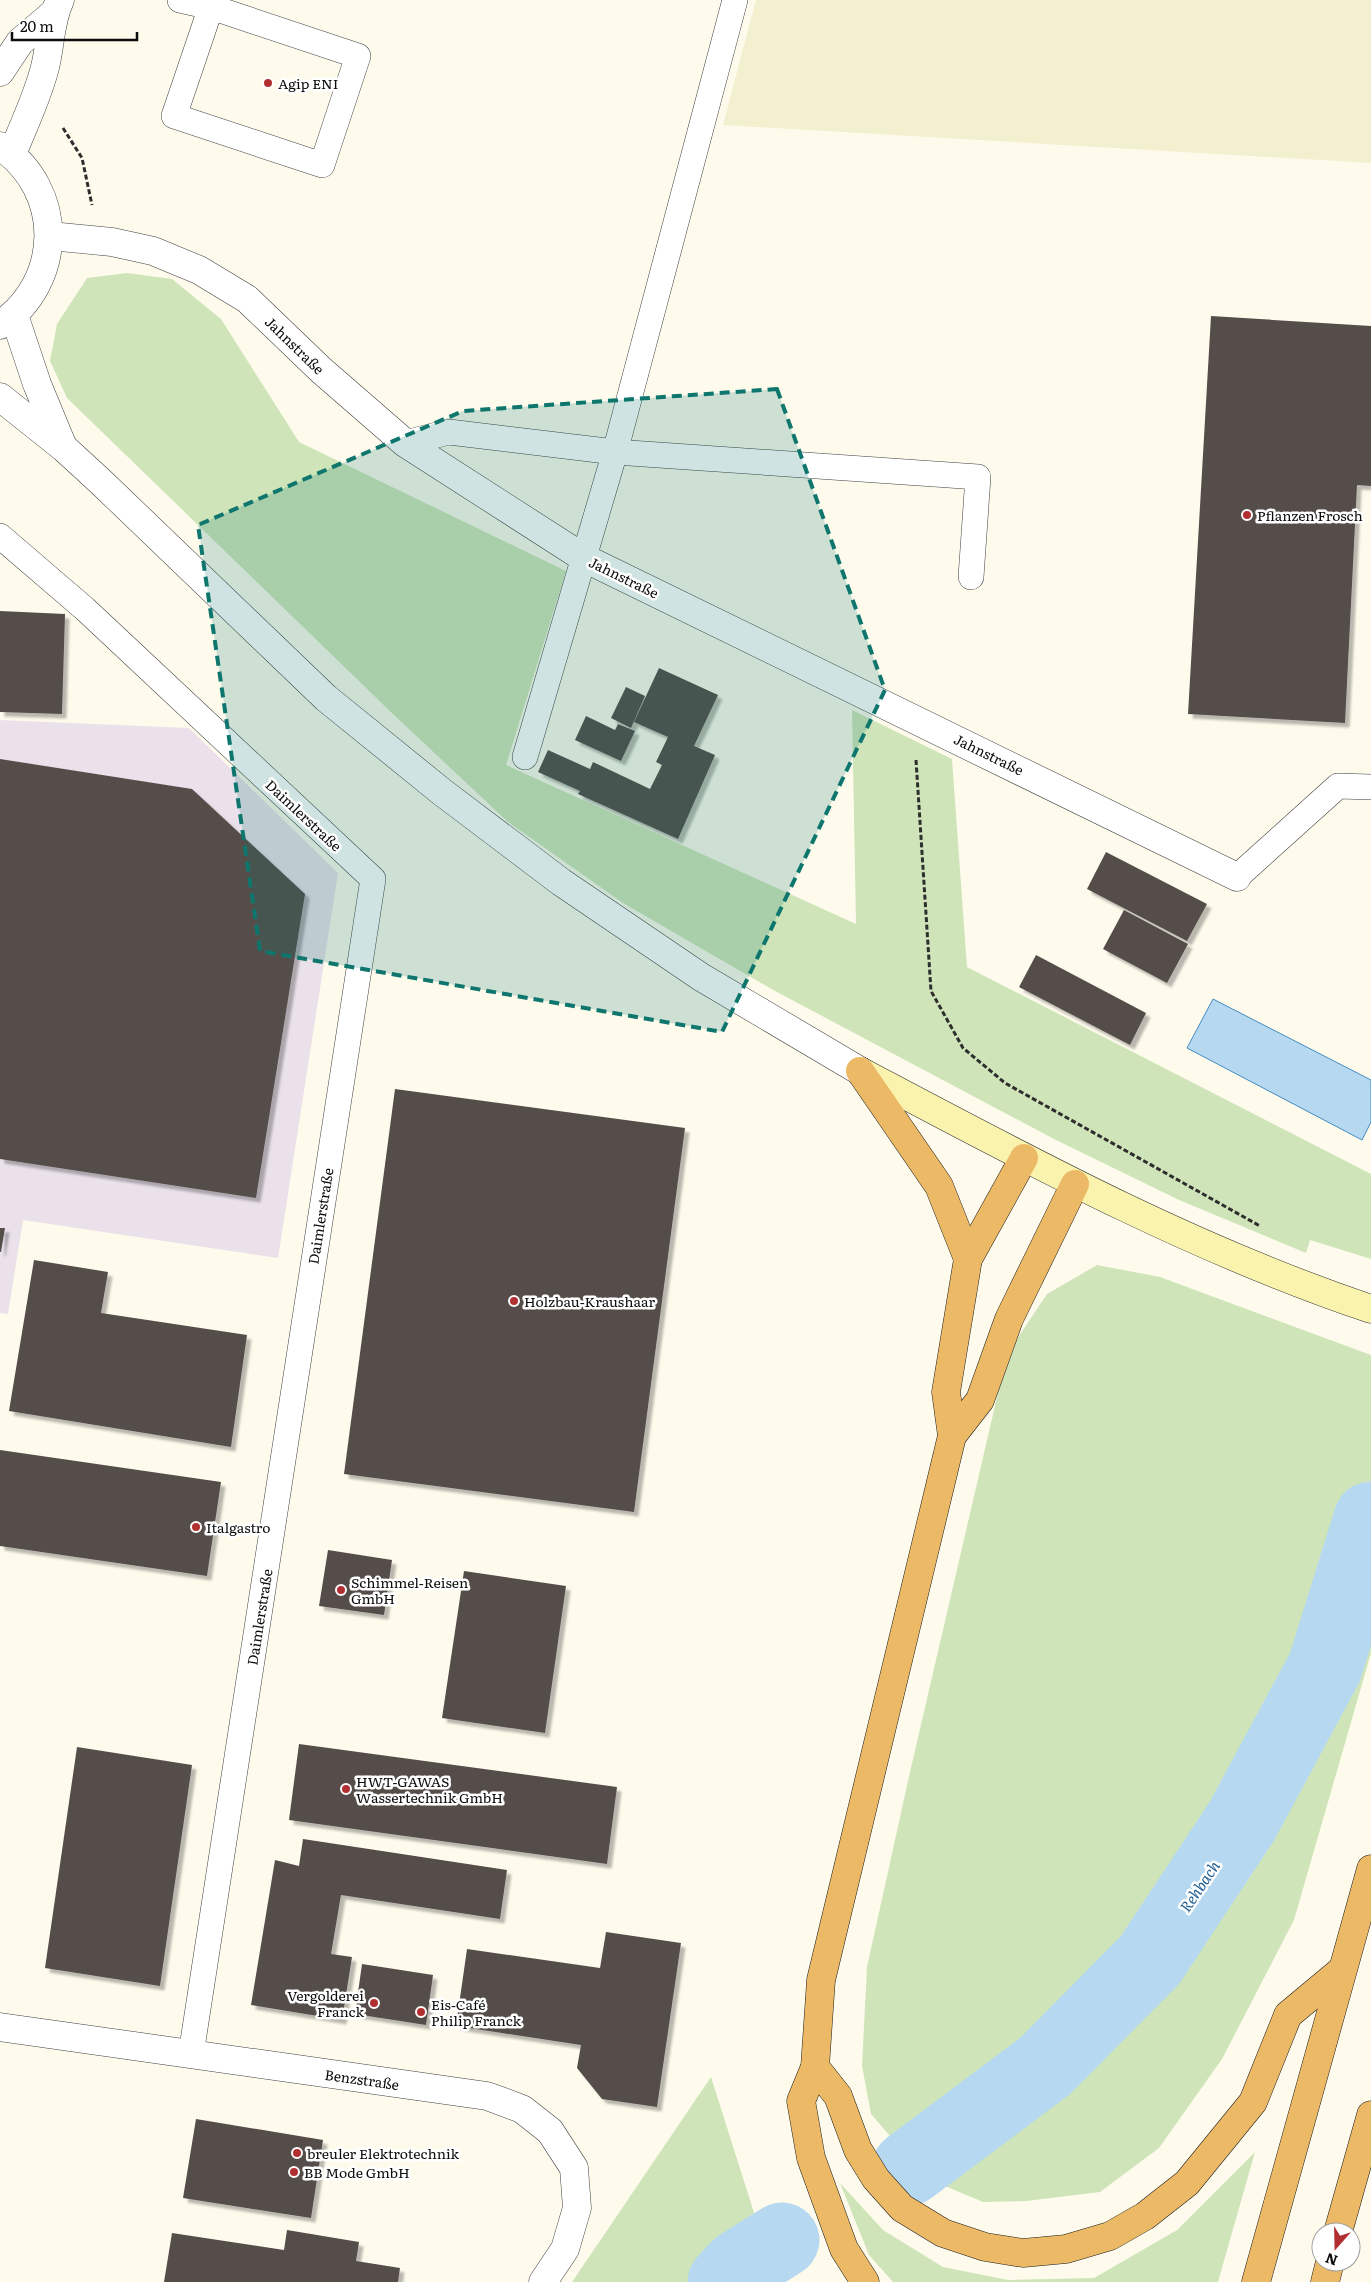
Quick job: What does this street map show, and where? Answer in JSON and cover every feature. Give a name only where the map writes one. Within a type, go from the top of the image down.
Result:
[{"type":"highway","points":[[860,1071],[939,1186],[968,1259]]},
{"type":"highway","points":[[865,2282],[844,2250],[811,2158],[801,2101],[815,2067],[821,1980],[952,1436],[946,1392],[968,1259],[1024,1158]]},
{"type":"highway","points":[[952,1436],[980,1400],[1009,1319],[1075,1184]]},
{"type":"highway","points":[[1256,2282],[1371,1868]]},
{"type":"highway","points":[[815,2067],[838,2096],[858,2150],[876,2180],[902,2208],[943,2233],[985,2247],[1023,2253],[1066,2249],[1117,2232],[1145,2216],[1187,2182],[1253,2102],[1288,2015],[1342,1970]]},
{"type":"highway","points":[[1341,2222],[1371,2115]]},
{"type":"main road","points":[[860,1071],[1075,1184],[1204,1246],[1332,1296],[1371,1309]]},
{"type":"street","points":[[0,72],[20,42],[57,7]]},
{"type":"street","points":[[57,7],[45,70],[35,100],[6,150],[32,178],[45,206],[50,236],[45,266],[33,293],[7,320],[64,448]]},
{"type":"street","name":"Jahnstraße","points":[[50,236],[112,242],[153,252],[198,270],[247,299],[321,370],[405,444],[584,558],[914,717],[1237,877]]},
{"type":"street","points":[[0,397],[64,448],[326,698],[442,792],[561,882],[693,971],[860,1071]]},
{"type":"street","name":"Benzstraße","points":[[0,2027],[486,2096],[522,2109],[550,2132],[574,2168],[578,2208],[565,2249],[543,2282]]},
{"type":"lane","points":[[180,0],[211,7],[358,56],[322,165],[174,116],[211,7]]},
{"type":"lane","points":[[525,757],[615,452],[735,0]]},
{"type":"lane","points":[[405,444],[449,432],[615,452],[978,477],[971,577]]},
{"type":"lane","name":"Daimlerstraße","points":[[0,536],[85,609],[372,879],[191,2054]]},
{"type":"lane","points":[[1237,877],[1338,786],[1371,787]]},
{"type":"path","points":[[914,717],[931,991],[963,1048],[1005,1083],[1267,1230]]},
{"type":"highlighted area","points":[[777,389],[885,690],[722,1032],[260,951],[198,525],[463,411]]},
{"type":"shaded area","points":[[756,0],[1371,0],[1371,163],[723,125]]},
{"type":"shaded area","points":[[0,720],[189,728],[338,873],[278,1258],[23,1220],[8,1314],[0,1313]]},
{"type":"green space","points":[[127,273],[172,279],[221,319],[299,442],[566,571],[506,765],[856,924],[852,710],[952,759],[967,967],[1371,1174],[1371,1259],[1310,1240],[1306,1253],[1179,1200],[1054,1139],[775,991],[623,903],[508,822],[395,716],[67,398],[50,361],[57,324],[87,278]]},
{"type":"green space","points":[[1097,1265],[1160,1277],[1371,1355],[1371,1653],[1294,1920],[1222,2059],[1159,2148],[1100,2192],[1026,2201],[983,2202],[926,2178],[871,2114],[862,2066],[867,1967],[1007,1354],[1047,1294]]},
{"type":"green space","points":[[711,2077],[776,2282],[572,2282]]},
{"type":"green space","points":[[1255,2152],[1218,2282],[893,2282],[869,2255],[840,2183],[883,2230],[943,2267],[1008,2280],[1094,2278],[1177,2230]]},
{"type":"water","points":[[1213,999],[1371,1080],[1371,1122],[1362,1140],[1187,1048]]},
{"type":"building","points":[[1211,316],[1371,326],[1371,486],[1357,485],[1345,723],[1188,714]]},
{"type":"building","points":[[0,611],[65,614],[62,714],[0,712]]},
{"type":"building","points":[[659,668],[718,695],[694,746],[715,755],[678,839],[578,794],[580,791],[538,772],[548,750],[590,769],[593,762],[650,789],[662,765],[656,762],[668,737],[634,722]]},
{"type":"building","points":[[626,687],[645,696],[631,728],[611,718]]},
{"type":"building","points":[[586,716],[615,730],[618,724],[635,731],[621,761],[575,740]]},
{"type":"building","points":[[0,759],[192,789],[305,894],[256,1198],[0,1159]]},
{"type":"building","points":[[1106,852],[1207,904],[1187,941],[1087,889]]},
{"type":"building","points":[[1124,910],[1188,944],[1167,983],[1103,949]]},
{"type":"building","points":[[1036,955],[1146,1013],[1130,1045],[1019,987]]},
{"type":"building","name":"Holzbau-Kraushaar","points":[[395,1089],[685,1128],[634,1512],[344,1474]]},
{"type":"building","points":[[0,1228],[5,1228],[1,1252],[0,1252]]},
{"type":"building","points":[[34,1260],[108,1272],[101,1313],[247,1335],[231,1447],[9,1411]]},
{"type":"building","points":[[0,1450],[221,1482],[207,1576],[0,1546]]},
{"type":"building","points":[[328,1550],[392,1560],[384,1615],[319,1606]]},
{"type":"building","points":[[464,1571],[566,1586],[545,1733],[442,1718]]},
{"type":"building","points":[[299,1744],[617,1787],[607,1864],[289,1820]]},
{"type":"building","points":[[77,1747],[192,1765],[160,1986],[45,1968]]},
{"type":"building","points":[[303,1839],[507,1870],[500,1919],[341,1895],[331,1954],[352,1957],[342,2020],[251,2005],[275,1860],[299,1866]]},
{"type":"building","points":[[606,1932],[681,1943],[657,2107],[602,2099],[577,2068],[581,2045],[456,2026],[467,1949],[600,1968]]},
{"type":"building","points":[[362,1964],[433,1975],[426,2025],[355,2014]]},
{"type":"building","points":[[196,2119],[323,2140],[311,2218],[183,2198]]},
{"type":"building","points":[[287,2230],[359,2242],[356,2261],[400,2268],[398,2282],[164,2282],[172,2233],[284,2250]]},
{"type":"waterway","name":"Rehbach","points":[[909,2168],[1045,2066],[1150,1960],[1242,1821],[1325,1667],[1371,1519]]},
{"type":"waterway","name":"Rehbach","points":[[725,2282],[739,2267],[782,2240]]},
{"type":"place","name":"Agip ENI","points":[[268,83]]},
{"type":"place","name":"Pflanzen Frosch","points":[[1247,515]]},
{"type":"place","name":"Holzbau-Kraushaar","points":[[514,1301]]},
{"type":"place","name":"Italgastro","points":[[196,1527]]},
{"type":"place","name":"Schimmel-Reisen GmbH","points":[[341,1590]]},
{"type":"place","name":"HWT-GAWAS Wassertechnik GmbH","points":[[346,1789]]},
{"type":"place","name":"Vergolderei Franck","points":[[374,2003]]},
{"type":"place","name":"Eis-Café Philip Franck","points":[[421,2012]]},
{"type":"place","name":"breuler Elektrotechnik","points":[[297,2153]]},
{"type":"place","name":"BB Mode GmbH","points":[[294,2172]]}]
